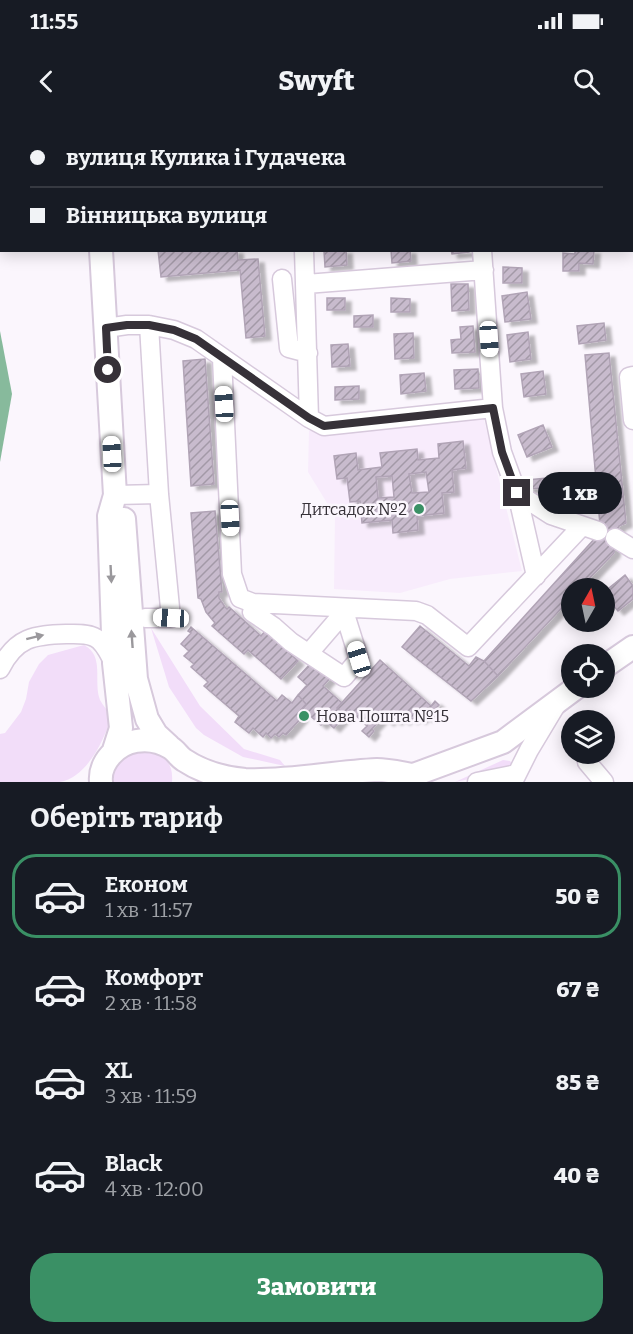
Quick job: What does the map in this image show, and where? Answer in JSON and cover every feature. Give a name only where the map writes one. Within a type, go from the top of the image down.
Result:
[{"type":"main road","points":[[97,779],[114,750],[121,728],[114,663],[109,516],[115,495],[101,252]]},
{"type":"main road","points":[[115,495],[123,514],[136,679],[147,719],[156,734],[180,763]]},
{"type":"main road","points":[[615,660],[633,647]]},
{"type":"main road","points":[[114,750],[133,741],[152,740],[180,763],[216,775],[246,781],[277,781],[379,770],[408,780],[503,742],[562,698]]},
{"type":"street","points":[[304,252],[309,418]]},
{"type":"street","points":[[483,252],[493,408],[502,452],[517,493],[536,576]]},
{"type":"street","points":[[306,284],[484,270]]},
{"type":"street","points":[[282,279],[289,348],[308,352]]},
{"type":"street","points":[[106,328],[149,325],[174,330],[196,339],[309,418],[324,426],[493,408]]},
{"type":"street","points":[[145,618],[171,618],[159,494],[149,325]]},
{"type":"street","points":[[222,358],[232,574],[240,598],[253,603],[344,611],[416,611],[427,615],[468,647],[536,576],[598,532]]},
{"type":"street","points":[[631,376],[633,420]]},
{"type":"street","points":[[517,493],[551,515],[598,532],[633,549]]},
{"type":"street","points":[[115,495],[159,494]]},
{"type":"street","points":[[252,612],[291,642],[344,677],[359,659],[344,611]]},
{"type":"street","points":[[309,653],[344,611]]},
{"type":"street","points":[[0,669],[3,662],[25,639],[39,634],[84,634],[95,637],[101,642],[114,663]]},
{"type":"street","points":[[477,782],[515,778],[558,701]]},
{"type":"street","points":[[589,764],[604,782]]},
{"type":"shaded area","points":[[0,331],[12,394],[0,462]]},
{"type":"shaded area","name":"Дитсадок №2","points":[[483,416],[522,571],[450,579],[400,593],[334,589],[335,516],[308,472],[309,431]]},
{"type":"shaded area","points":[[151,628],[200,706],[244,749],[280,760],[285,766],[243,757],[196,728],[169,687]]},
{"type":"shaded area","points":[[84,645],[90,650],[96,662],[100,700],[112,715],[94,755],[79,773],[60,782],[0,782],[0,734],[5,733],[21,712],[29,682],[39,664],[48,655]]},
{"type":"shaded area","points":[[138,749],[152,752],[163,758],[170,767],[172,782],[114,782],[117,766]]},
{"type":"shaded area","points":[[503,760],[510,761],[514,766],[508,771],[455,782]]},
{"type":"building","points":[[158,252],[237,252],[238,260],[258,259],[265,336],[246,338],[240,270],[161,277]]},
{"type":"building","points":[[324,252],[346,252],[347,265],[325,267]]},
{"type":"building","points":[[391,252],[410,252],[411,261],[392,263]]},
{"type":"building","points":[[575,252],[594,252],[593,264],[579,263],[579,271],[563,271],[563,253],[575,254]]},
{"type":"building","points":[[503,267],[522,268],[522,283],[503,283]]},
{"type":"building","points":[[451,284],[468,284],[469,310],[452,311]]},
{"type":"building","points":[[527,292],[531,319],[505,322],[502,296]]},
{"type":"building","points":[[327,298],[345,298],[345,310],[327,310]]},
{"type":"building","points":[[391,298],[410,299],[410,312],[391,312]]},
{"type":"building","points":[[373,315],[373,327],[354,327],[354,316]]},
{"type":"building","points":[[604,323],[606,340],[579,344],[577,326]]},
{"type":"building","points":[[473,326],[475,352],[452,353],[451,340],[461,339],[460,327]]},
{"type":"building","points":[[528,332],[531,359],[510,362],[507,335]]},
{"type":"building","points":[[413,333],[414,358],[395,359],[394,334]]},
{"type":"building","points":[[348,344],[350,366],[332,367],[331,345]]},
{"type":"building","points":[[609,353],[626,523],[619,526],[614,553],[590,578],[561,578],[561,609],[498,676],[484,661],[596,537],[600,525],[585,355]]},
{"type":"building","points":[[205,359],[214,484],[191,486],[183,361]]},
{"type":"building","points":[[478,369],[479,388],[455,389],[454,370]]},
{"type":"building","points":[[543,371],[546,394],[524,397],[521,374]]},
{"type":"building","points":[[424,373],[426,391],[401,394],[400,375]]},
{"type":"building","points":[[359,386],[359,399],[335,400],[335,387]]},
{"type":"building","points":[[543,425],[552,447],[527,457],[518,435]]},
{"type":"building","points":[[463,441],[466,468],[452,470],[454,492],[442,493],[444,513],[417,516],[418,530],[393,533],[392,520],[362,523],[360,501],[350,502],[347,478],[337,479],[334,456],[356,453],[358,470],[382,467],[380,453],[417,449],[418,460],[439,458],[438,444]],"holes":[[[426,472],[429,492],[412,493],[409,474]],[[392,476],[394,497],[378,498],[376,477]]]},
{"type":"building","points":[[568,476],[570,499],[546,501],[545,488],[528,489],[527,480]]},
{"type":"building","points":[[215,511],[222,592],[219,592],[219,598],[227,609],[229,607],[261,636],[265,631],[298,661],[281,679],[248,650],[244,654],[212,626],[215,623],[206,612],[201,599],[198,598],[191,513]]},
{"type":"building","points":[[625,575],[633,586],[633,599],[618,611],[615,608],[615,583]]},
{"type":"building","points":[[420,626],[469,666],[476,657],[484,661],[498,676],[471,701],[402,647]]},
{"type":"building","points":[[191,627],[277,701],[282,695],[292,703],[298,695],[306,704],[298,714],[302,717],[286,735],[283,733],[279,737],[275,734],[271,738],[266,733],[263,737],[253,728],[249,733],[235,722],[239,716],[204,686],[208,682],[191,667],[194,664],[184,656],[189,651],[181,644],[191,633],[188,631]]},
{"type":"building","points":[[380,660],[431,706],[435,701],[439,705],[427,718],[424,715],[420,720],[416,716],[412,720],[408,716],[404,721],[400,717],[396,721],[392,717],[388,722],[383,717],[372,729],[374,731],[369,737],[362,731],[367,726],[350,710],[345,716],[337,708]]},
{"type":"building","points":[[310,664],[319,673],[323,668],[332,676],[323,686],[342,703],[337,708],[345,716],[334,728],[325,721],[321,725],[302,709],[306,704],[298,695],[307,685],[298,677]]},
{"type":"place","name":"Дитсадок №2","points":[[419,509]]},
{"type":"place","name":"Нова Пошта №15","points":[[304,716]]},
{"type":"route","points":[[108,370],[106,328],[149,325],[174,330],[196,339],[309,418],[324,426],[493,408],[502,452],[517,493]]}]
